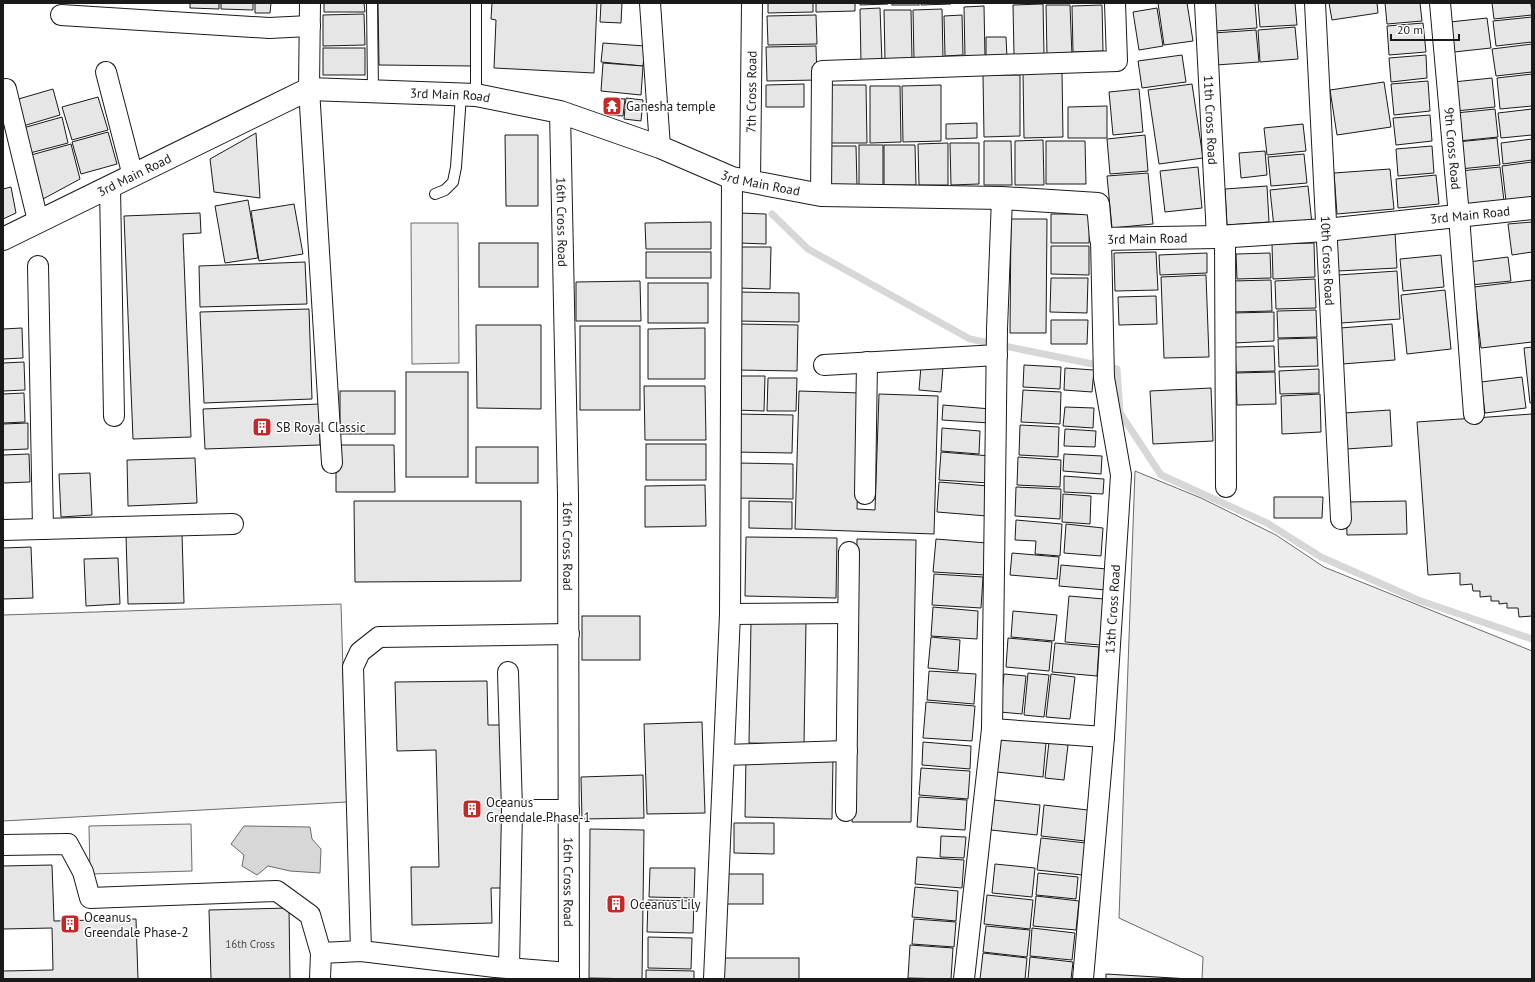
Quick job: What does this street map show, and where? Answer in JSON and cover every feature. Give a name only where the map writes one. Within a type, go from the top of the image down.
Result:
[{"type":"street","points":[[310,3],[309,89],[332,463]]},
{"type":"street","points":[[650,3],[660,146]]},
{"type":"street","name":"7th Cross Road","points":[[714,979],[730,614],[741,179],[752,3]]},
{"type":"street","points":[[821,195],[822,71],[1117,61],[1115,3]]},
{"type":"street","name":"11th Cross Road","points":[[1205,3],[1221,237],[1226,487]]},
{"type":"street","name":"10th Cross Road","points":[[1315,3],[1340,519]]},
{"type":"street","name":"9th Cross Road","points":[[1440,3],[1459,216],[1474,414]]},
{"type":"street","points":[[61,15],[269,28],[310,26]]},
{"type":"street","points":[[106,72],[133,176]]},
{"type":"street","points":[[6,89],[38,221]]},
{"type":"street","name":"3rd Main Road","points":[[3,239],[309,89],[468,95],[560,112],[660,146],[741,179],[821,195],[1002,198],[1098,204],[1101,239],[1221,237],[1326,230],[1532,208]]},
{"type":"street","name":"16th Cross Road","points":[[560,112],[568,496],[569,976]]},
{"type":"street","points":[[110,187],[114,416]]},
{"type":"street","points":[[964,979],[992,729],[997,329],[1002,198]]},
{"type":"street","name":"13th Cross Road","points":[[1084,979],[1104,737],[1121,475],[1104,378],[1101,239]]},
{"type":"street","points":[[38,266],[43,529]]},
{"type":"street","points":[[824,365],[997,355]]},
{"type":"street","points":[[865,494],[867,362]]},
{"type":"street","points":[[3,530],[233,524]]},
{"type":"street","points":[[846,811],[849,552]]},
{"type":"street","points":[[730,614],[848,613]]},
{"type":"street","points":[[361,951],[354,667],[360,652],[379,637],[569,634]]},
{"type":"street","points":[[508,672],[512,810],[509,968]]},
{"type":"street","points":[[992,729],[1104,737]]},
{"type":"street","points":[[724,755],[847,752]]},
{"type":"street","points":[[512,810],[569,810]]},
{"type":"street","points":[[3,845],[68,844],[83,872],[90,898],[277,891],[310,915],[321,954],[320,979]]},
{"type":"street","points":[[321,954],[361,951],[569,976]]},
{"type":"lane","points":[[372,3],[373,91]]},
{"type":"lane","points":[[435,194],[445,190],[453,182],[468,95],[476,3]]},
{"type":"shaded area","points":[[411,223],[458,223],[459,363],[412,364]]},
{"type":"shaded area","points":[[1135,471],[1201,498],[1276,535],[1324,567],[1532,651],[1532,979],[1202,979],[1203,957],[1119,918]]},
{"type":"shaded area","points":[[341,604],[347,802],[3,821],[3,615]]},
{"type":"shaded area","points":[[191,824],[192,871],[90,874],[89,826]]},
{"type":"shaded area","points":[[244,826],[310,827],[312,839],[321,849],[320,873],[290,871],[268,866],[257,875],[242,866],[244,855],[231,844]]},
{"type":"building","points":[[190,3],[219,3],[219,9],[190,8]]},
{"type":"building","points":[[221,3],[253,3],[253,10],[221,9]]},
{"type":"building","points":[[255,3],[271,3],[270,13],[255,13]]},
{"type":"building","points":[[324,3],[364,3],[365,12],[324,12]]},
{"type":"building","points":[[378,3],[472,3],[473,66],[379,65]]},
{"type":"building","points":[[492,3],[597,3],[594,73],[494,68],[496,20],[491,19]]},
{"type":"building","points":[[601,3],[622,3],[621,23],[600,22]]},
{"type":"building","points":[[768,3],[813,3],[813,12],[768,13]]},
{"type":"building","points":[[816,3],[855,3],[855,11],[816,12]]},
{"type":"building","points":[[860,3],[888,3],[888,4],[860,5]]},
{"type":"building","points":[[892,3],[919,3],[919,5],[892,5]]},
{"type":"building","points":[[921,3],[951,3],[951,4],[921,5]]},
{"type":"building","points":[[1158,3],[1187,3],[1193,41],[1164,45]]},
{"type":"building","points":[[1213,3],[1255,3],[1257,28],[1216,31]]},
{"type":"building","points":[[1258,3],[1295,3],[1297,25],[1260,27]]},
{"type":"building","points":[[1329,3],[1377,3],[1378,13],[1332,20]]},
{"type":"building","points":[[1385,3],[1420,3],[1422,21],[1387,24]]},
{"type":"building","points":[[1492,3],[1531,3],[1532,15],[1494,19]]},
{"type":"building","points":[[1043,4],[1044,54],[1014,55],[1013,5]]},
{"type":"building","points":[[1046,5],[1070,5],[1072,56],[1047,56]]},
{"type":"building","points":[[1102,5],[1103,51],[1073,52],[1072,6]]},
{"type":"building","points":[[984,6],[985,58],[965,58],[964,7]]},
{"type":"building","points":[[880,8],[882,63],[861,63],[860,9]]},
{"type":"building","points":[[1157,8],[1163,46],[1139,50],[1133,12]]},
{"type":"building","points":[[942,9],[943,59],[914,60],[913,10]]},
{"type":"building","points":[[884,10],[911,10],[912,59],[885,60]]},
{"type":"building","points":[[364,14],[365,45],[323,46],[323,15]]},
{"type":"building","points":[[816,15],[817,44],[768,45],[767,16]]},
{"type":"building","points":[[962,15],[963,55],[945,56],[944,16]]},
{"type":"building","points":[[1532,17],[1532,42],[1496,46],[1493,21]]},
{"type":"building","points":[[1487,18],[1491,48],[1454,52],[1450,22]]},
{"type":"building","points":[[1423,23],[1426,52],[1389,55],[1387,26]]},
{"type":"building","points":[[1295,27],[1298,59],[1260,62],[1258,30]]},
{"type":"building","points":[[1256,30],[1259,62],[1216,65],[1214,33]]},
{"type":"building","points":[[986,37],[1006,37],[1007,58],[986,58]]},
{"type":"building","points":[[603,43],[645,46],[643,66],[601,62]]},
{"type":"building","points":[[1532,44],[1532,72],[1496,76],[1492,49]]},
{"type":"building","points":[[816,46],[817,80],[767,81],[766,47]]},
{"type":"building","points":[[323,48],[365,48],[365,75],[323,75]]},
{"type":"building","points":[[1182,55],[1186,82],[1142,88],[1138,61]]},
{"type":"building","points":[[1426,55],[1427,78],[1391,82],[1389,58]]},
{"type":"building","points":[[603,63],[643,66],[641,95],[601,91]]},
{"type":"building","points":[[1023,72],[1062,72],[1063,137],[1024,138]]},
{"type":"building","points":[[1532,74],[1532,106],[1500,109],[1497,78]]},
{"type":"building","points":[[983,75],[1020,75],[1020,136],[984,137]]},
{"type":"building","points":[[1492,78],[1495,107],[1456,111],[1453,82]]},
{"type":"building","points":[[1428,81],[1430,111],[1394,115],[1391,84]]},
{"type":"building","points":[[1384,82],[1391,127],[1337,135],[1330,90]]},
{"type":"building","points":[[804,84],[804,107],[766,107],[766,85]]},
{"type":"building","points":[[1192,84],[1203,158],[1159,164],[1148,90]]},
{"type":"building","points":[[828,85],[866,85],[867,143],[829,143]]},
{"type":"building","points":[[941,85],[941,141],[903,142],[902,86]]},
{"type":"building","points":[[870,86],[900,86],[901,142],[870,143]]},
{"type":"building","points":[[53,89],[60,115],[23,126],[15,100]]},
{"type":"building","points":[[1139,89],[1143,132],[1113,135],[1109,92]]},
{"type":"building","points":[[98,97],[108,130],[72,140],[62,107]]},
{"type":"building","points":[[609,98],[625,99],[623,116],[608,115]]},
{"type":"building","points":[[626,98],[643,100],[641,121],[624,119]]},
{"type":"building","points":[[1107,106],[1107,138],[1068,138],[1068,107]]},
{"type":"building","points":[[1495,109],[1498,137],[1459,141],[1456,113]]},
{"type":"building","points":[[1532,109],[1532,135],[1501,138],[1498,113]]},
{"type":"building","points":[[1430,115],[1432,141],[1396,145],[1393,118]]},
{"type":"building","points":[[62,117],[68,143],[30,153],[23,128]]},
{"type":"building","points":[[977,123],[977,138],[946,139],[946,124]]},
{"type":"building","points":[[1303,124],[1306,151],[1267,155],[1264,128]]},
{"type":"building","points":[[108,132],[117,164],[81,174],[72,142]]},
{"type":"building","points":[[256,133],[260,198],[214,192],[210,159]]},
{"type":"building","points":[[505,135],[538,135],[538,206],[506,206]]},
{"type":"building","points":[[1145,135],[1148,171],[1110,174],[1107,139]]},
{"type":"building","points":[[1497,138],[1500,165],[1460,169],[1457,142]]},
{"type":"building","points":[[1532,139],[1532,160],[1503,164],[1501,143]]},
{"type":"building","points":[[1043,140],[1044,185],[1015,185],[1015,141]]},
{"type":"building","points":[[984,141],[1011,141],[1012,185],[984,185]]},
{"type":"building","points":[[1046,141],[1085,141],[1086,184],[1046,184]]},
{"type":"building","points":[[948,143],[948,185],[919,185],[918,144]]},
{"type":"building","points":[[950,143],[979,143],[979,184],[951,185]]},
{"type":"building","points":[[71,144],[80,179],[43,199],[31,155]]},
{"type":"building","points":[[859,145],[883,145],[883,186],[859,186]]},
{"type":"building","points":[[884,145],[915,145],[916,185],[884,185]]},
{"type":"building","points":[[827,146],[856,146],[857,186],[828,186]]},
{"type":"building","points":[[1432,146],[1434,173],[1398,176],[1396,149]]},
{"type":"building","points":[[1265,151],[1267,175],[1241,178],[1239,153]]},
{"type":"building","points":[[1304,154],[1307,183],[1271,186],[1268,157]]},
{"type":"building","points":[[1532,162],[1532,198],[1506,201],[1502,166]]},
{"type":"building","points":[[1198,167],[1202,208],[1165,212],[1160,171]]},
{"type":"building","points":[[1500,167],[1504,201],[1464,205],[1460,171]]},
{"type":"building","points":[[1390,169],[1394,209],[1337,214],[1334,173]]},
{"type":"building","points":[[1148,173],[1153,224],[1112,228],[1107,176]]},
{"type":"building","points":[[1436,175],[1439,204],[1398,208],[1396,179]]},
{"type":"building","points":[[1267,186],[1269,222],[1227,225],[1225,189]]},
{"type":"building","points":[[1308,186],[1312,224],[1274,227],[1270,190]]},
{"type":"building","points":[[11,187],[16,213],[3,219],[3,189]]},
{"type":"building","points":[[248,200],[258,258],[225,263],[215,206]]},
{"type":"building","points":[[294,204],[303,254],[259,261],[251,211]]},
{"type":"building","points":[[200,213],[201,233],[183,234],[191,437],[133,439],[124,216]]},
{"type":"building","points":[[739,213],[766,214],[766,244],[739,243]]},
{"type":"building","points":[[1051,214],[1090,214],[1089,243],[1051,243]]},
{"type":"building","points":[[1011,219],[1047,219],[1046,333],[1010,333]]},
{"type":"building","points":[[711,222],[711,249],[646,249],[645,223]]},
{"type":"building","points":[[1532,222],[1532,252],[1512,255],[1508,224]]},
{"type":"building","points":[[1395,232],[1397,268],[1338,271],[1336,235]]},
{"type":"building","points":[[479,243],[538,243],[538,287],[479,287]]},
{"type":"building","points":[[1314,243],[1315,277],[1273,279],[1272,244]]},
{"type":"building","points":[[1051,246],[1089,246],[1089,275],[1051,274]]},
{"type":"building","points":[[738,247],[771,247],[770,289],[737,288]]},
{"type":"building","points":[[646,252],[711,252],[711,278],[646,278]]},
{"type":"building","points":[[1156,252],[1158,290],[1115,291],[1114,253]]},
{"type":"building","points":[[1207,253],[1207,273],[1160,275],[1159,255]]},
{"type":"building","points":[[1270,253],[1271,278],[1237,279],[1236,254]]},
{"type":"building","points":[[1441,255],[1444,287],[1403,291],[1400,259]]},
{"type":"building","points":[[1508,257],[1511,281],[1471,285],[1468,262]]},
{"type":"building","points":[[305,262],[307,304],[200,307],[199,266]]},
{"type":"building","points":[[1397,271],[1400,319],[1341,323],[1338,275]]},
{"type":"building","points":[[1206,275],[1209,357],[1164,358],[1161,277]]},
{"type":"building","points":[[1051,278],[1088,278],[1087,313],[1050,312]]},
{"type":"building","points":[[1315,279],[1316,308],[1276,309],[1275,281]]},
{"type":"building","points":[[1271,280],[1272,311],[1233,312],[1232,281]]},
{"type":"building","points":[[1532,280],[1532,342],[1481,348],[1474,287]]},
{"type":"building","points":[[640,281],[641,321],[576,321],[576,282]]},
{"type":"building","points":[[648,283],[708,283],[708,323],[648,323]]},
{"type":"building","points":[[1445,290],[1451,349],[1407,354],[1401,295]]},
{"type":"building","points":[[737,292],[799,293],[799,322],[736,321]]},
{"type":"building","points":[[1156,296],[1157,324],[1119,325],[1118,297]]},
{"type":"building","points":[[309,309],[312,399],[204,403],[200,312]]},
{"type":"building","points":[[1316,310],[1317,337],[1278,338],[1277,311]]},
{"type":"building","points":[[1274,312],[1274,341],[1234,343],[1233,313]]},
{"type":"building","points":[[1051,320],[1088,320],[1087,344],[1051,344]]},
{"type":"building","points":[[736,324],[798,325],[797,371],[735,370]]},
{"type":"building","points":[[1392,324],[1395,360],[1342,364],[1340,328]]},
{"type":"building","points":[[476,325],[541,325],[541,409],[477,408]]},
{"type":"building","points":[[580,326],[640,326],[640,410],[580,410]]},
{"type":"building","points":[[22,328],[23,358],[3,359],[3,329]]},
{"type":"building","points":[[705,328],[705,379],[648,379],[648,329]]},
{"type":"building","points":[[1317,338],[1318,366],[1279,367],[1278,339]]},
{"type":"building","points":[[1274,346],[1275,371],[1236,372],[1235,347]]},
{"type":"building","points":[[1532,347],[1532,403],[1530,403],[1524,348]]},
{"type":"building","points":[[24,362],[25,390],[3,391],[3,363]]},
{"type":"building","points":[[1024,365],[1061,367],[1060,389],[1023,387]]},
{"type":"building","points":[[921,366],[943,367],[941,392],[919,390]]},
{"type":"building","points":[[1065,368],[1094,370],[1092,392],[1064,390]]},
{"type":"building","points":[[1319,369],[1319,393],[1280,394],[1279,371]]},
{"type":"building","points":[[406,372],[468,372],[468,477],[406,477]]},
{"type":"building","points":[[1275,372],[1276,404],[1237,405],[1236,373]]},
{"type":"building","points":[[736,376],[765,376],[764,411],[735,410]]},
{"type":"building","points":[[1522,377],[1526,408],[1485,413],[1481,382]]},
{"type":"building","points":[[768,378],[797,378],[796,411],[767,411]]},
{"type":"building","points":[[644,386],[705,386],[706,440],[645,440]]},
{"type":"building","points":[[1211,388],[1213,441],[1153,444],[1150,391]]},
{"type":"building","points":[[1023,390],[1061,392],[1060,424],[1021,422]]},
{"type":"building","points":[[340,391],[395,391],[395,434],[340,434]]},
{"type":"building","points":[[799,391],[861,393],[857,509],[875,510],[879,394],[938,396],[934,534],[795,529]]},
{"type":"building","points":[[24,393],[25,422],[3,423],[3,394]]},
{"type":"building","points":[[1320,394],[1321,432],[1282,434],[1281,396]]},
{"type":"building","name":"SB Royal Classic","points":[[319,404],[320,445],[205,449],[203,409]]},
{"type":"building","points":[[943,405],[991,409],[990,423],[942,420]]},
{"type":"building","points":[[1065,407],[1094,408],[1093,428],[1063,426]]},
{"type":"building","points":[[1390,410],[1392,446],[1346,449],[1344,413]]},
{"type":"building","points":[[734,414],[793,415],[792,453],[734,452]]},
{"type":"building","points":[[1532,414],[1532,616],[1519,617],[1518,608],[1507,608],[1507,603],[1499,604],[1499,601],[1491,601],[1491,596],[1480,597],[1480,591],[1473,591],[1472,584],[1460,585],[1460,573],[1428,575],[1417,422]]},
{"type":"building","points":[[28,423],[28,449],[3,450],[3,424]]},
{"type":"building","points":[[1020,425],[1059,427],[1058,457],[1019,455]]},
{"type":"building","points":[[942,428],[980,431],[979,454],[941,451]]},
{"type":"building","points":[[1065,429],[1096,431],[1095,447],[1064,446]]},
{"type":"building","points":[[646,444],[706,444],[706,480],[646,480]]},
{"type":"building","points":[[336,445],[394,445],[395,492],[336,492]]},
{"type":"building","points":[[476,447],[538,447],[538,483],[476,483]]},
{"type":"building","points":[[941,452],[991,456],[989,483],[939,480]]},
{"type":"building","points":[[29,454],[30,482],[3,483],[3,455]]},
{"type":"building","points":[[1064,454],[1102,456],[1101,474],[1063,471]]},
{"type":"building","points":[[1018,457],[1061,460],[1060,487],[1017,485]]},
{"type":"building","points":[[195,458],[197,503],[128,506],[127,460]]},
{"type":"building","points":[[738,463],[793,464],[793,499],[737,498]]},
{"type":"building","points":[[90,473],[92,515],[61,517],[59,474]]},
{"type":"building","points":[[1064,476],[1104,479],[1103,494],[1064,492]]},
{"type":"building","points":[[939,482],[989,486],[987,516],[937,512]]},
{"type":"building","points":[[705,485],[706,526],[645,527],[645,486]]},
{"type":"building","points":[[1016,487],[1061,489],[1060,519],[1015,516]]},
{"type":"building","points":[[1063,494],[1091,496],[1090,524],[1062,522]]},
{"type":"building","points":[[1274,497],[1323,497],[1322,518],[1274,518]]},
{"type":"building","points":[[354,501],[521,501],[521,581],[355,582]]},
{"type":"building","points":[[749,501],[792,502],[792,529],[749,528]]},
{"type":"building","points":[[1406,501],[1407,534],[1347,535],[1346,502]]},
{"type":"building","points":[[1016,520],[1062,524],[1060,556],[1035,554],[1036,541],[1015,540]]},
{"type":"building","points":[[1066,524],[1103,528],[1101,556],[1064,553]]},
{"type":"building","points":[[182,533],[184,603],[128,604],[126,535]]},
{"type":"building","points":[[746,537],[837,538],[836,598],[745,596]]},
{"type":"building","points":[[857,539],[916,540],[911,822],[852,822]]},
{"type":"building","points":[[936,539],[987,543],[985,575],[933,572]]},
{"type":"building","points":[[31,547],[33,598],[3,599],[3,548]]},
{"type":"building","points":[[1012,553],[1059,557],[1057,579],[1010,575]]},
{"type":"building","points":[[118,558],[120,604],[86,606],[84,559]]},
{"type":"building","points":[[1061,565],[1107,569],[1106,590],[1059,586]]},
{"type":"building","points":[[934,574],[983,577],[981,608],[932,605]]},
{"type":"building","points":[[1069,596],[1104,599],[1100,645],[1065,642]]},
{"type":"building","points":[[933,607],[978,611],[977,639],[931,636]]},
{"type":"building","points":[[1013,611],[1057,615],[1054,641],[1011,637]]},
{"type":"building","points":[[582,616],[640,616],[640,660],[582,660]]},
{"type":"building","points":[[751,621],[806,622],[804,744],[749,743]]},
{"type":"building","points":[[931,637],[960,640],[958,671],[928,668]]},
{"type":"building","points":[[1008,638],[1052,642],[1049,671],[1006,667]]},
{"type":"building","points":[[1055,643],[1099,647],[1097,676],[1052,672]]},
{"type":"building","points":[[929,671],[976,674],[974,704],[927,700]]},
{"type":"building","points":[[1028,673],[1049,675],[1044,717],[1024,715]]},
{"type":"building","points":[[1004,674],[1026,676],[1022,714],[1000,712]]},
{"type":"building","points":[[1051,674],[1075,677],[1070,719],[1046,717]]},
{"type":"building","name":"Oceanus Greendale Phase-1","points":[[487,681],[488,725],[504,725],[507,888],[491,888],[492,923],[412,925],[411,867],[439,867],[436,750],[397,751],[395,682]]},
{"type":"building","points":[[926,702],[975,706],[972,741],[923,738]]},
{"type":"building","points":[[702,722],[705,813],[647,814],[644,724]]},
{"type":"building","points":[[1001,738],[1046,743],[1043,777],[997,772]]},
{"type":"building","points":[[923,742],[971,746],[970,769],[922,765]]},
{"type":"building","points":[[1049,742],[1068,745],[1064,780],[1045,778]]},
{"type":"building","points":[[746,757],[833,758],[832,819],[745,817]]},
{"type":"building","points":[[921,768],[970,771],[968,799],[919,795]]},
{"type":"building","points":[[643,775],[644,818],[582,819],[581,777]]},
{"type":"building","points":[[919,797],[967,800],[965,830],[917,827]]},
{"type":"building","points":[[994,800],[1040,805],[1037,835],[991,830]]},
{"type":"building","points":[[1044,805],[1088,810],[1085,841],[1041,836]]},
{"type":"building","points":[[734,823],[774,823],[774,854],[734,853]]},
{"type":"building","name":"Oceanus Lily","points":[[590,829],[644,830],[642,979],[589,978]]},
{"type":"building","points":[[941,836],[966,837],[964,858],[940,857]]},
{"type":"building","points":[[1041,838],[1086,843],[1082,875],[1037,870]]},
{"type":"building","points":[[917,857],[964,860],[962,888],[915,884]]},
{"type":"building","points":[[995,864],[1035,868],[1032,897],[992,893]]},
{"type":"building","name":"Oceanus Greendale Phase-2","points":[[52,865],[54,921],[136,919],[138,979],[3,979],[3,971],[53,970],[52,928],[3,929],[3,866]]},
{"type":"building","points":[[650,868],[695,868],[694,898],[649,897]]},
{"type":"building","points":[[1038,873],[1078,877],[1076,899],[1036,895]]},
{"type":"building","points":[[723,874],[763,874],[763,904],[723,904]]},
{"type":"building","points":[[915,887],[958,891],[956,921],[912,917]]},
{"type":"building","points":[[987,895],[1033,900],[1030,929],[984,924]]},
{"type":"building","points":[[1036,896],[1079,901],[1076,930],[1033,926]]},
{"type":"building","points":[[648,900],[694,901],[693,933],[647,932]]},
{"type":"building","name":"Oceanus Greendale Phase-2","points":[[289,908],[290,979],[211,979],[209,910]]},
{"type":"building","points":[[914,919],[956,922],[954,947],[912,944]]},
{"type":"building","points":[[986,926],[1030,930],[1027,957],[983,952]]},
{"type":"building","points":[[1032,928],[1075,933],[1072,960],[1030,956]]},
{"type":"building","points":[[648,937],[692,938],[691,969],[648,968]]},
{"type":"building","points":[[910,945],[953,948],[951,979],[908,978]]},
{"type":"building","points":[[983,953],[1027,958],[1025,979],[980,979]]},
{"type":"building","points":[[1030,957],[1073,962],[1071,979],[1028,979]]},
{"type":"building","points":[[721,958],[799,958],[799,979],[721,979]]},
{"type":"building","points":[[646,970],[694,971],[694,979],[646,979]]},
{"type":"building","points":[[1106,974],[1190,979],[1106,979]]},
{"type":"waterway","points":[[772,214],[808,249],[970,339],[1117,369],[1120,413],[1161,475],[1267,523],[1321,557],[1418,600],[1532,639]]},
{"type":"place","name":"Ganesha temple","points":[[612,106]]},
{"type":"place","name":"SB Royal Classic","points":[[262,427]]},
{"type":"place","name":"Oceanus Greendale Phase-1","points":[[472,809]]},
{"type":"place","name":"Oceanus Lily","points":[[616,904]]},
{"type":"place","name":"Oceanus Greendale Phase-2","points":[[70,924]]}]
